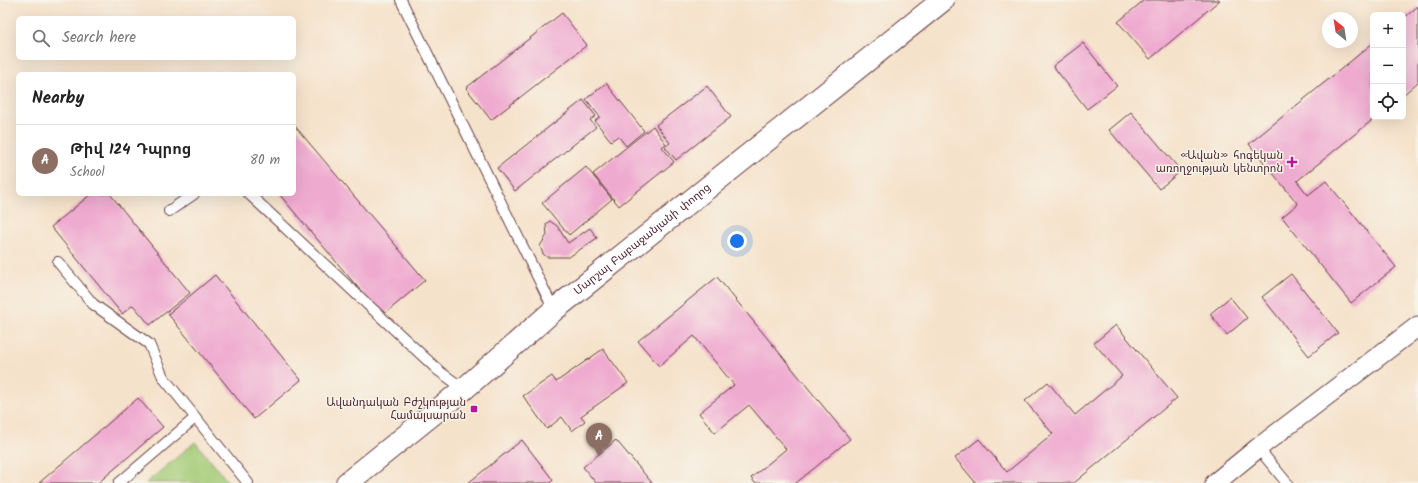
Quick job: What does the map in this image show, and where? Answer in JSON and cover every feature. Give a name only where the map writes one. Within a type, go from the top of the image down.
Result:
[{"type":"main road","name":"Մարշալ Բաբաջանյանի փողոց","points":[[347,483],[464,388],[554,310],[942,0]]},
{"type":"street","points":[[1215,483],[1258,448],[1418,326]]},
{"type":"lane","points":[[401,0],[554,310]]},
{"type":"lane","points":[[169,211],[191,196]]},
{"type":"lane","points":[[251,196],[439,371],[464,388]]},
{"type":"lane","points":[[58,262],[93,304],[149,344],[163,376],[248,483]]},
{"type":"lane","points":[[119,483],[195,418]]},
{"type":"lane","points":[[1258,448],[1288,483]]},
{"type":"green space","points":[[195,442],[229,483],[146,483]]},
{"type":"building","points":[[1144,0],[1220,0],[1150,59],[1118,22]]},
{"type":"building","points":[[1418,6],[1418,82],[1406,92],[1406,48],[1406,16]]},
{"type":"building","points":[[562,13],[587,45],[491,120],[466,88]]},
{"type":"building","points":[[1083,43],[1117,86],[1087,109],[1053,66]]},
{"type":"building","name":"«Ավան» հոգեկան առողջության կենտրոն","points":[[1370,45],[1370,120],[1372,120],[1297,181],[1308,195],[1326,181],[1396,267],[1351,303],[1282,217],[1298,204],[1249,144]]},
{"type":"building","points":[[606,83],[644,131],[626,146],[618,136],[611,141],[595,121],[600,117],[586,99]]},
{"type":"building","points":[[707,86],[731,117],[676,160],[665,147],[670,143],[656,125]]},
{"type":"building","points":[[583,100],[596,116],[590,120],[596,127],[515,191],[497,168]]},
{"type":"building","points":[[1131,112],[1181,171],[1159,189],[1109,130]]},
{"type":"building","points":[[653,126],[666,144],[662,147],[674,162],[619,206],[593,174]]},
{"type":"building","points":[[296,127],[425,280],[382,316],[281,196],[296,196]]},
{"type":"building","points":[[586,167],[612,199],[569,235],[542,203]]},
{"type":"building","points":[[89,196],[112,196],[190,293],[150,325],[133,305],[122,314],[51,227]]},
{"type":"building","points":[[550,221],[557,226],[568,243],[590,228],[597,238],[569,257],[547,257],[543,254],[540,246],[547,235],[546,224]]},
{"type":"building","points":[[1291,274],[1338,333],[1309,356],[1262,297]]},
{"type":"building","points":[[215,275],[301,380],[254,419],[168,314]]},
{"type":"building","points":[[717,277],[850,439],[796,483],[755,483],[751,478],[786,449],[749,405],[715,433],[699,413],[734,385],[694,336],[659,366],[638,341]]},
{"type":"building","points":[[1230,297],[1247,318],[1227,335],[1210,314]]},
{"type":"building","points":[[1116,325],[1177,398],[1074,483],[976,483],[955,458],[979,439],[1007,472],[1053,434],[1025,401],[1048,382],[1075,415],[1122,376],[1094,343]]},
{"type":"building","points":[[603,349],[628,383],[581,416],[585,421],[572,431],[562,417],[547,429],[523,396],[552,376],[556,382]]},
{"type":"building","points":[[138,398],[163,427],[98,483],[39,483]]},
{"type":"building","points":[[522,440],[553,480],[550,483],[468,483]]},
{"type":"building","points":[[616,440],[652,483],[596,483],[583,467]]},
{"type":"place","name":"«Ավան» հոգեկան առողջության կենտրոն","points":[[1292,162]]},
{"type":"place","name":"Ավանդական Բժշկության Համալսարան","points":[[474,409]]},
{"type":"place","name":"Թիվ 124 Դպրոց","points":[[599,456]]}]
